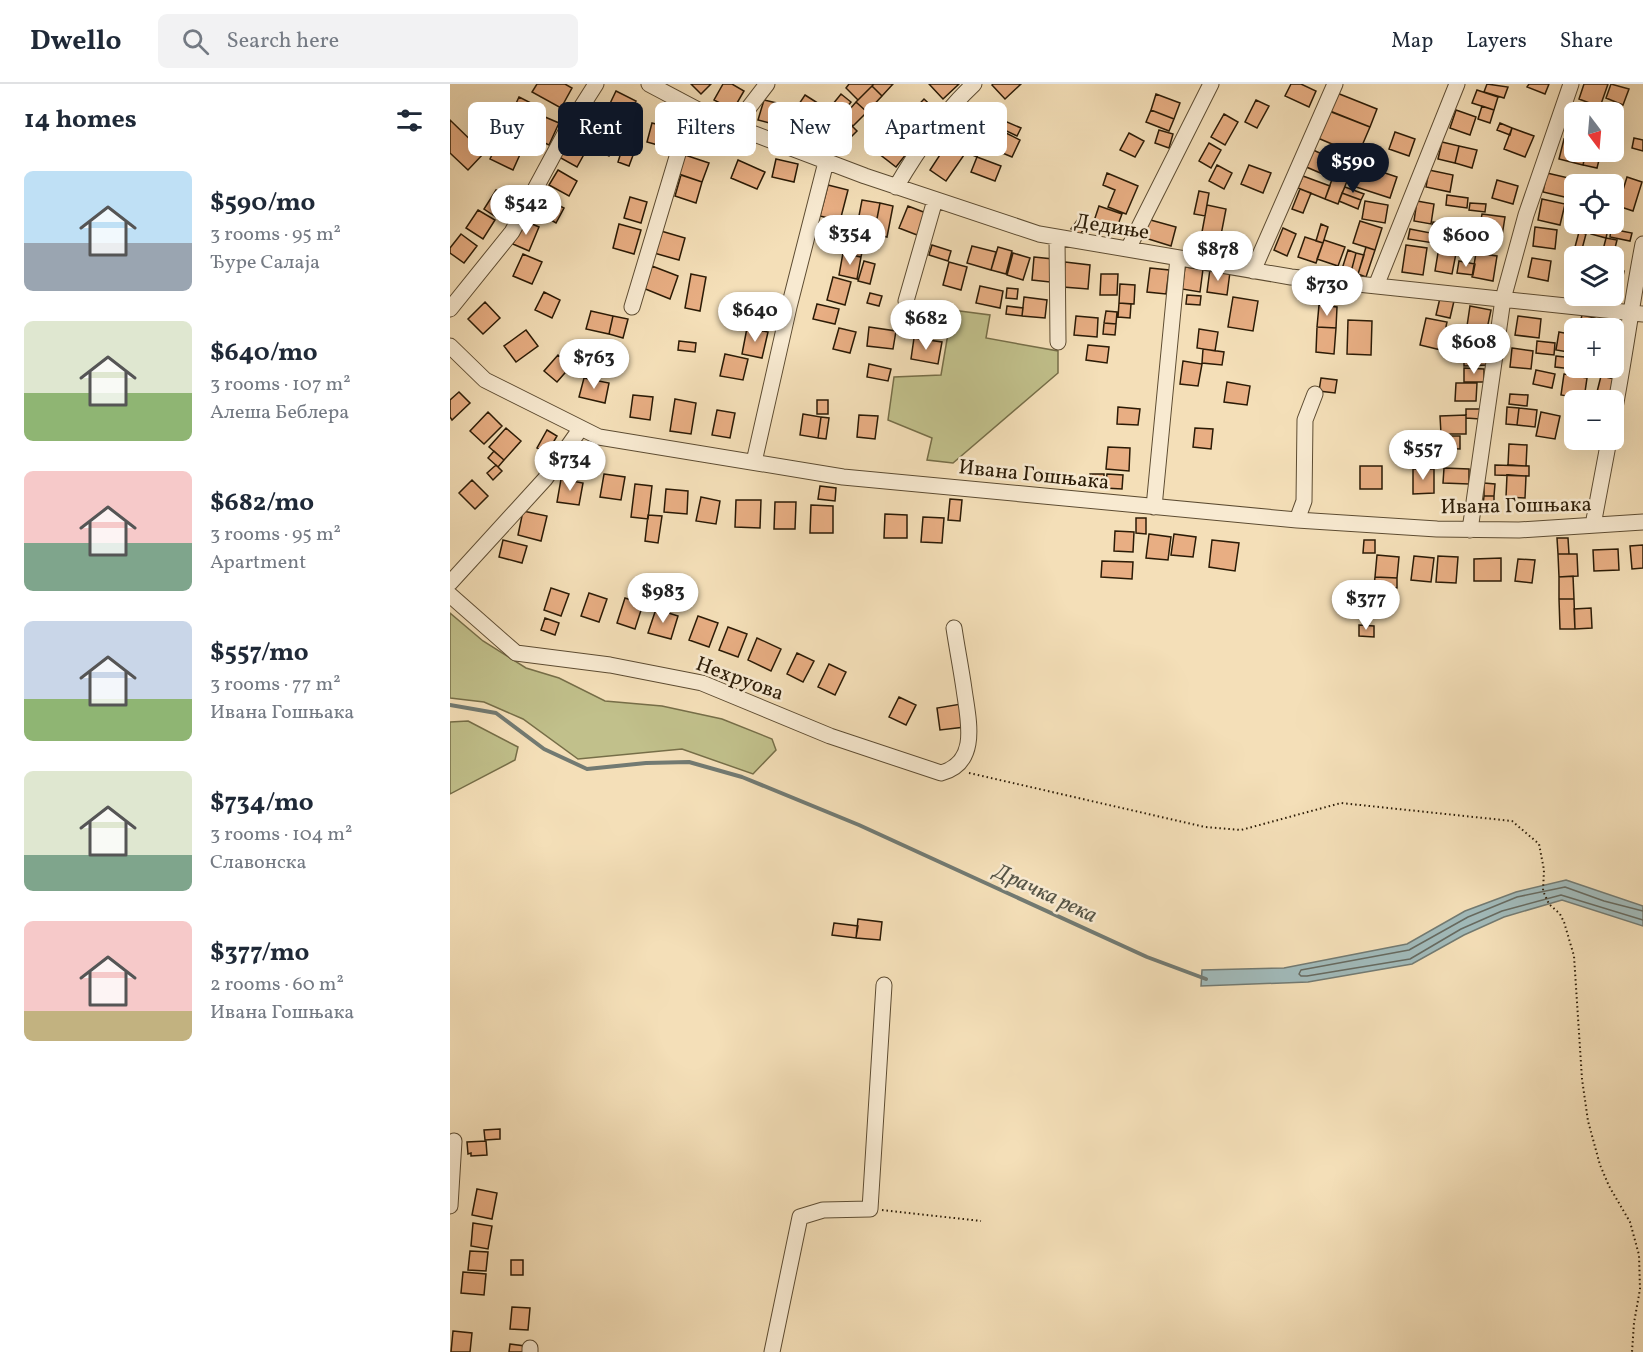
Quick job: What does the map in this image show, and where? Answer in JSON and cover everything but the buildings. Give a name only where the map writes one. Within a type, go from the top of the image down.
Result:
[{"type":"street","points":[[450,309],[512,232],[568,128],[596,84]]},
{"type":"street","name":"Дедиње","points":[[649,84],[683,102]]},
{"type":"street","points":[[753,102],[767,84]]},
{"type":"street","points":[[896,187],[936,128],[961,96],[974,84]]},
{"type":"street","points":[[1128,249],[1211,84]]},
{"type":"street","points":[[1253,271],[1335,84]]},
{"type":"street","points":[[1376,286],[1457,84]]},
{"type":"street","points":[[1470,530],[1503,299],[1526,215],[1571,84]]},
{"type":"street","name":"Дедиње","points":[[756,135],[896,187],[1057,238],[1253,271],[1636,314]]},
{"type":"street","points":[[632,307],[677,156]]},
{"type":"street","points":[[754,462],[789,307],[826,162]]},
{"type":"street","points":[[906,301],[935,200]]},
{"type":"street","points":[[1057,238],[1058,342]]},
{"type":"street","points":[[1618,390],[1630,329],[1636,314],[1643,244]]},
{"type":"street","points":[[1154,507],[1178,258]]},
{"type":"street","name":"Ивана Гошњака","points":[[450,346],[485,380],[600,437],[843,477],[1297,520],[1470,530],[1643,522]]},
{"type":"street","points":[[1297,520],[1304,501],[1305,420],[1315,394]]},
{"type":"street","points":[[450,582],[545,479],[581,428]]},
{"type":"street","points":[[1593,525],[1607,450]]},
{"type":"street","name":"Нехруова","points":[[450,595],[516,653],[610,665],[702,683],[830,736],[947,771]]},
{"type":"street","points":[[947,771],[964,756],[969,736],[954,628]]},
{"type":"street","points":[[772,1352],[800,1217],[823,1210],[870,1209],[884,985]]},
{"type":"street","points":[[450,1206],[454,1141]]},
{"type":"path","points":[[947,771],[991,776],[1205,827],[1241,830],[1341,803],[1512,821],[1539,844],[1544,870],[1545,898],[1560,914],[1574,956],[1584,1100],[1600,1165],[1609,1186],[1630,1222],[1639,1255],[1640,1289],[1632,1352]]},
{"type":"path","points":[[870,1209],[981,1221]]},
{"type":"shaded area","points":[[952,310],[990,315],[986,338],[1058,351],[1058,373],[953,463],[927,460],[932,438],[888,420],[894,377],[941,375]]},
{"type":"shaded area","points":[[450,613],[483,641],[526,668],[559,678],[605,701],[662,706],[722,719],[772,739],[776,750],[753,774],[682,749],[578,759],[523,719],[484,702],[450,698]]},
{"type":"shaded area","points":[[468,721],[518,747],[515,760],[450,794],[450,722]]},
{"type":"water","points":[[1566,880],[1643,906],[1643,926],[1562,900],[1504,917],[1464,935],[1412,964],[1308,982],[1201,986],[1202,970],[1284,968],[1407,944],[1465,911],[1516,892]]},
{"type":"waterway","name":"Драчка река","points":[[450,705],[496,713],[544,749],[587,769],[646,763],[689,762],[742,777],[859,825],[1147,957],[1206,979]]}]
